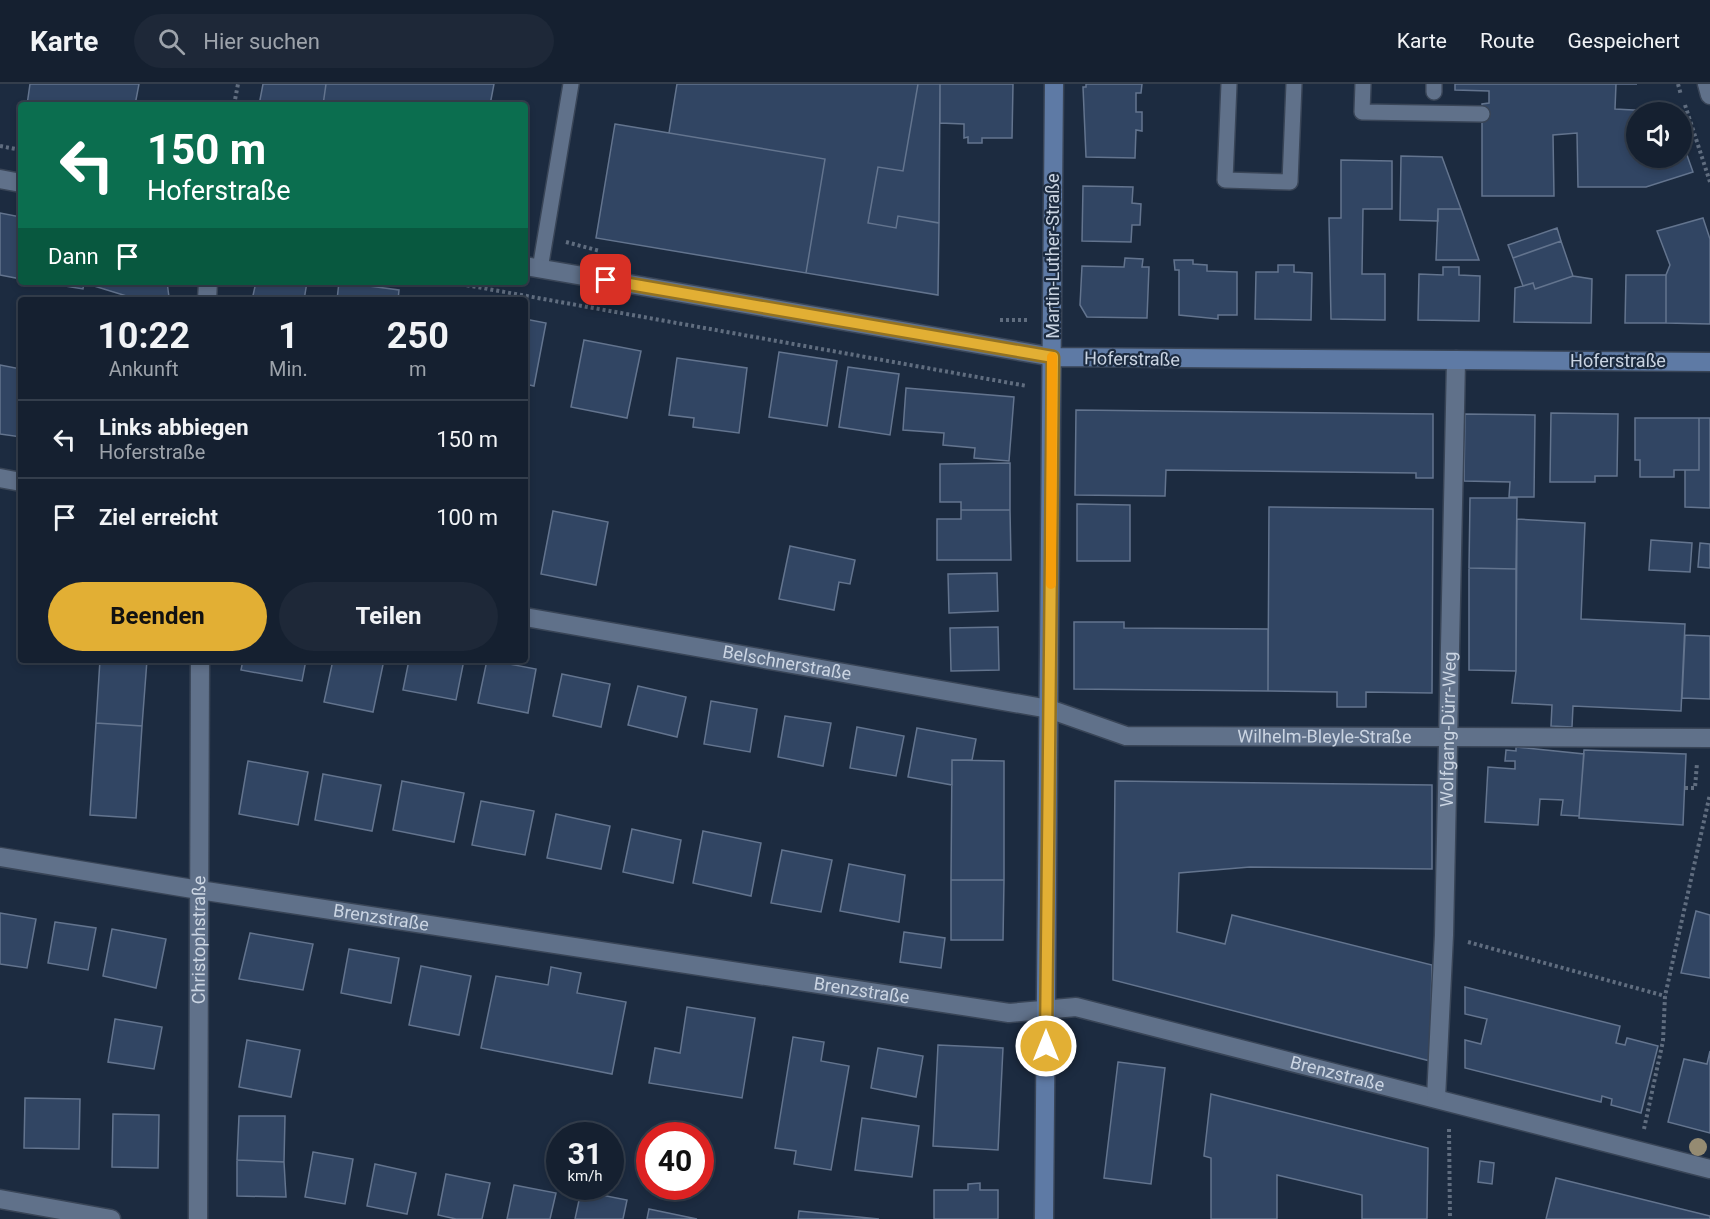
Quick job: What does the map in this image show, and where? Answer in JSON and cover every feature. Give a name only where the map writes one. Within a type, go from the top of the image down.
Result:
[{"type":"street","name":"Martin-Luther-Straße","points":[[1044,1219],[1054,84]]},
{"type":"street","points":[[1707,84],[1710,95]]},
{"type":"street","points":[[0,179],[18,182]]},
{"type":"street","name":"Hoferstraße","points":[[532,268],[1053,357],[1710,362]]},
{"type":"street","name":"Wolfgang-Dürr-Weg","points":[[1442,1099],[1456,360]]},
{"type":"street","points":[[0,478],[18,481]]},
{"type":"street","name":"Belschnerstraße","points":[[528,617],[1049,709]]},
{"type":"street","name":"Christophstraße","points":[[198,1219],[201,663]]},
{"type":"street","name":"Wilhelm-Bleyle-Straße","points":[[1049,709],[1126,736],[1710,738]]},
{"type":"street","name":"Brenzstraße","points":[[0,857],[199,890],[1010,1013],[1076,1007],[1710,1169]]},
{"type":"street","points":[[0,1200],[111,1219]]},
{"type":"lane","points":[[532,268],[545,236],[572,84]]},
{"type":"lane","points":[[1229,84],[1225,180],[1290,182],[1294,84]]},
{"type":"lane","points":[[1363,84],[1362,112],[1482,114]]},
{"type":"path","points":[[234,102],[237,84]]},
{"type":"path","points":[[1678,84],[1710,182]]},
{"type":"path","points":[[0,146],[18,149]]},
{"type":"path","points":[[545,236],[610,253]]},
{"type":"path","points":[[466,285],[1053,391]]},
{"type":"path","points":[[999,320],[1053,318]]},
{"type":"path","points":[[1685,788],[1695,788],[1698,752]]},
{"type":"path","points":[[1639,1150],[1663,1041],[1665,996],[1710,794]]},
{"type":"path","points":[[1444,935],[1665,996]]},
{"type":"path","points":[[1442,1099],[1450,1219]]},
{"type":"building","points":[[30,84],[139,84],[136,102],[27,102]]},
{"type":"building","points":[[263,84],[326,84],[323,102],[260,102]]},
{"type":"building","points":[[326,84],[494,84],[491,102],[323,102]]},
{"type":"building","points":[[677,84],[918,84],[903,171],[878,167],[868,223],[896,228],[898,216],[939,223],[938,295],[806,273],[825,159],[669,133]]},
{"type":"building","points":[[918,84],[940,84],[939,223],[898,216],[896,228],[868,223],[878,167],[903,171]]},
{"type":"building","points":[[940,84],[1013,84],[1012,138],[982,138],[982,143],[968,143],[968,137],[964,138],[964,124],[940,123]]},
{"type":"building","points":[[1086,84],[1142,84],[1141,93],[1136,93],[1136,112],[1142,112],[1142,131],[1136,130],[1135,158],[1086,157],[1083,87],[1086,87]]},
{"type":"building","points":[[1455,84],[1616,84],[1615,109],[1626,110],[1626,168],[1692,168],[1693,172],[1646,187],[1578,187],[1577,133],[1553,135],[1554,196],[1482,196],[1482,104],[1489,103],[1489,91],[1455,90]]},
{"type":"building","points":[[615,124],[825,159],[806,273],[596,238]]},
{"type":"building","points":[[1401,156],[1442,157],[1461,209],[1438,209],[1438,221],[1400,220]]},
{"type":"building","points":[[1341,160],[1392,161],[1392,209],[1363,209],[1362,274],[1385,274],[1385,320],[1331,319],[1329,218],[1341,218]]},
{"type":"building","points":[[1083,186],[1133,187],[1132,203],[1141,204],[1140,225],[1132,225],[1131,242],[1082,241]]},
{"type":"building","points":[[1438,209],[1461,209],[1479,260],[1436,260]]},
{"type":"building","points":[[0,213],[18,216],[18,278],[0,275]]},
{"type":"building","points":[[1703,218],[1710,239],[1710,324],[1666,323],[1666,275],[1670,265],[1657,231]]},
{"type":"building","points":[[1557,228],[1561,241],[1513,258],[1508,245]]},
{"type":"building","points":[[1561,241],[1573,276],[1535,289],[1533,283],[1523,286],[1513,258]]},
{"type":"building","points":[[1125,258],[1143,259],[1142,267],[1149,267],[1147,318],[1087,317],[1080,305],[1082,266],[1124,267]]},
{"type":"building","points":[[1174,260],[1193,260],[1193,264],[1207,265],[1207,271],[1237,272],[1237,315],[1218,315],[1218,319],[1179,315],[1179,270],[1175,270]]},
{"type":"building","points":[[1278,265],[1294,265],[1294,272],[1312,273],[1311,320],[1255,319],[1256,272],[1278,272]]},
{"type":"building","points":[[1443,267],[1459,267],[1459,275],[1480,276],[1479,321],[1418,320],[1419,274],[1443,275]]},
{"type":"building","points":[[1626,275],[1666,275],[1666,323],[1625,323]]},
{"type":"building","points":[[1573,276],[1592,279],[1591,323],[1514,322],[1515,288],[1533,283],[1535,289]]},
{"type":"building","points":[[58,285],[84,285],[83,289]]},
{"type":"building","points":[[167,285],[169,297],[130,297],[94,286]]},
{"type":"building","points":[[255,285],[306,285],[304,297],[253,297]]},
{"type":"building","points":[[339,285],[362,285],[399,290],[398,297],[337,297]]},
{"type":"building","points":[[528,320],[546,323],[534,386],[528,385]]},
{"type":"building","points":[[584,340],[641,351],[627,418],[571,407]]},
{"type":"building","points":[[779,352],[837,361],[827,426],[769,417]]},
{"type":"building","points":[[677,358],[747,368],[739,433],[693,427],[694,418],[669,415]]},
{"type":"building","points":[[0,365],[18,368],[18,437],[0,434]]},
{"type":"building","points":[[848,367],[899,374],[890,435],[839,427]]},
{"type":"building","points":[[906,388],[1014,397],[1009,461],[974,458],[975,448],[943,445],[944,433],[903,430]]},
{"type":"building","points":[[1076,410],[1433,414],[1433,478],[1416,478],[1416,473],[1166,470],[1165,496],[1075,495]]},
{"type":"building","points":[[1551,413],[1618,414],[1617,476],[1595,476],[1595,482],[1550,482]]},
{"type":"building","points":[[1465,414],[1535,415],[1534,497],[1509,497],[1510,482],[1464,481]]},
{"type":"building","points":[[1635,418],[1699,418],[1699,470],[1674,470],[1674,477],[1640,477],[1640,460],[1635,460]]},
{"type":"building","points":[[1699,418],[1710,418],[1710,508],[1685,507],[1685,470],[1699,470]]},
{"type":"building","points":[[1010,463],[1010,510],[961,510],[961,502],[940,502],[940,464]]},
{"type":"building","points":[[1470,498],[1517,498],[1516,569],[1469,568]]},
{"type":"building","points":[[1077,504],[1130,505],[1130,561],[1077,561]]},
{"type":"building","points":[[1269,507],[1433,509],[1432,693],[1366,692],[1366,707],[1337,707],[1337,692],[1268,691]]},
{"type":"building","points":[[961,510],[1010,510],[1011,560],[937,560],[937,519],[961,519]]},
{"type":"building","points":[[553,511],[608,522],[596,585],[541,574]]},
{"type":"building","points":[[1517,519],[1585,523],[1581,619],[1685,624],[1681,711],[1573,706],[1572,727],[1551,726],[1552,705],[1512,703],[1516,671]]},
{"type":"building","points":[[1651,540],[1692,543],[1690,572],[1649,570]]},
{"type":"building","points":[[1700,543],[1710,544],[1710,568],[1698,567]]},
{"type":"building","points":[[790,546],[855,560],[850,584],[839,582],[834,610],[779,599]]},
{"type":"building","points":[[1469,568],[1516,569],[1516,671],[1469,670]]},
{"type":"building","points":[[997,573],[998,611],[949,613],[948,574]]},
{"type":"building","points":[[1074,622],[1124,622],[1124,628],[1268,629],[1268,691],[1074,689]]},
{"type":"building","points":[[998,627],[999,670],[951,671],[950,628]]},
{"type":"building","points":[[1685,635],[1710,636],[1710,699],[1682,698]]},
{"type":"building","points":[[100,663],[147,663],[142,726],[96,723]]},
{"type":"building","points":[[242,663],[305,663],[302,681],[241,670]]},
{"type":"building","points":[[332,663],[383,663],[373,712],[324,702]]},
{"type":"building","points":[[408,663],[463,663],[456,700],[403,690]]},
{"type":"building","points":[[486,663],[503,663],[536,669],[528,713],[478,703]]},
{"type":"building","points":[[562,674],[610,684],[601,727],[553,716]]},
{"type":"building","points":[[638,686],[686,697],[677,737],[628,725]]},
{"type":"building","points":[[711,701],[757,709],[750,752],[704,744]]},
{"type":"building","points":[[785,716],[831,723],[823,766],[778,757]]},
{"type":"building","points":[[96,723],[142,726],[136,818],[90,815]]},
{"type":"building","points":[[857,727],[904,736],[896,776],[850,768]]},
{"type":"building","points":[[917,728],[976,739],[972,760],[952,760],[952,785],[908,777]]},
{"type":"building","points":[[1516,747],[1584,754],[1579,816],[1561,815],[1563,800],[1540,799],[1538,825],[1485,822],[1488,767],[1515,769],[1515,761],[1505,761],[1506,750],[1516,751]]},
{"type":"building","points":[[1584,750],[1686,754],[1683,825],[1579,818]]},
{"type":"building","points":[[952,760],[1004,761],[1004,880],[951,880]]},
{"type":"building","points":[[248,761],[308,772],[298,825],[239,814]]},
{"type":"building","points":[[323,774],[381,785],[372,831],[315,820]]},
{"type":"building","points":[[402,781],[464,793],[454,842],[393,830]]},
{"type":"building","points":[[1115,781],[1432,785],[1432,869],[1250,867],[1179,873],[1177,932],[1225,944],[1232,915],[1432,965],[1430,1061],[1113,980]]},
{"type":"building","points":[[481,801],[534,811],[525,855],[472,845]]},
{"type":"building","points":[[556,814],[610,826],[601,869],[547,858]]},
{"type":"building","points":[[632,829],[681,840],[673,883],[623,872]]},
{"type":"building","points":[[703,831],[761,843],[751,896],[693,883]]},
{"type":"building","points":[[782,850],[832,860],[821,912],[771,903]]},
{"type":"building","points":[[849,864],[905,875],[899,922],[840,911]]},
{"type":"building","points":[[951,880],[1004,880],[1003,940],[951,940]]},
{"type":"building","points":[[1696,911],[1710,915],[1710,978],[1681,973]]},
{"type":"building","points":[[0,913],[36,919],[27,968],[0,964]]},
{"type":"building","points":[[55,922],[96,928],[88,970],[48,963]]},
{"type":"building","points":[[112,929],[166,939],[156,988],[103,976]]},
{"type":"building","points":[[904,932],[945,938],[941,968],[900,962]]},
{"type":"building","points":[[250,933],[313,944],[303,990],[239,979]]},
{"type":"building","points":[[349,949],[399,958],[391,1003],[341,993]]},
{"type":"building","points":[[421,966],[471,976],[459,1035],[409,1025]]},
{"type":"building","points":[[551,967],[581,973],[577,993],[626,1002],[612,1074],[481,1048],[496,976],[548,985]]},
{"type":"building","points":[[1465,987],[1620,1026],[1616,1043],[1625,1045],[1627,1038],[1658,1046],[1641,1113],[1611,1105],[1612,1099],[1602,1096],[1601,1102],[1465,1068],[1465,1040],[1481,1044],[1487,1019],[1465,1014]]},
{"type":"building","points":[[687,1007],[755,1018],[742,1098],[649,1083],[655,1048],[680,1053]]},
{"type":"building","points":[[115,1019],[162,1027],[154,1069],[108,1062]]},
{"type":"building","points":[[793,1037],[824,1042],[821,1061],[849,1066],[831,1170],[794,1164],[796,1151],[775,1148]]},
{"type":"building","points":[[247,1040],[300,1050],[291,1097],[239,1087]]},
{"type":"building","points":[[938,1045],[1003,1048],[998,1150],[933,1146]]},
{"type":"building","points":[[878,1048],[923,1056],[916,1097],[871,1088]]},
{"type":"building","points":[[1710,1051],[1710,1133],[1668,1122],[1684,1059],[1707,1064]]},
{"type":"building","points":[[1118,1062],[1165,1068],[1151,1184],[1104,1178]]},
{"type":"building","points":[[1211,1094],[1428,1148],[1427,1219],[1362,1219],[1362,1195],[1277,1175],[1277,1219],[1211,1219],[1211,1158],[1204,1156]]},
{"type":"building","points":[[25,1098],[80,1099],[79,1149],[24,1148]]},
{"type":"building","points":[[113,1114],[159,1115],[158,1168],[112,1167]]},
{"type":"building","points":[[239,1116],[285,1116],[284,1162],[237,1160]]},
{"type":"building","points":[[862,1118],[919,1126],[912,1177],[855,1170]]},
{"type":"building","points":[[313,1152],[353,1159],[345,1204],[305,1197]]},
{"type":"building","points":[[237,1160],[284,1162],[286,1197],[237,1196]]},
{"type":"building","points":[[1480,1161],[1494,1163],[1492,1184],[1478,1182]]},
{"type":"building","points":[[375,1164],[416,1173],[407,1214],[367,1206]]},
{"type":"building","points":[[446,1174],[490,1183],[482,1219],[456,1219],[438,1215]]},
{"type":"building","points":[[1556,1178],[1710,1216],[1710,1219],[1546,1219]]},
{"type":"building","points":[[980,1183],[980,1190],[998,1190],[998,1219],[934,1219],[934,1190],[968,1190],[968,1184]]},
{"type":"building","points":[[514,1185],[546,1191],[546,1200],[554,1200],[550,1219],[507,1219]]},
{"type":"building","points":[[579,1200],[627,1200],[623,1219],[575,1219]]},
{"type":"building","points":[[649,1209],[697,1219],[647,1219]]},
{"type":"building","points":[[799,1211],[879,1219],[798,1219]]},
{"type":"slow traffic","points":[[1051,584],[1052,357]]},
{"type":"route","points":[[606,280],[1053,357],[1046,1046]]}]
